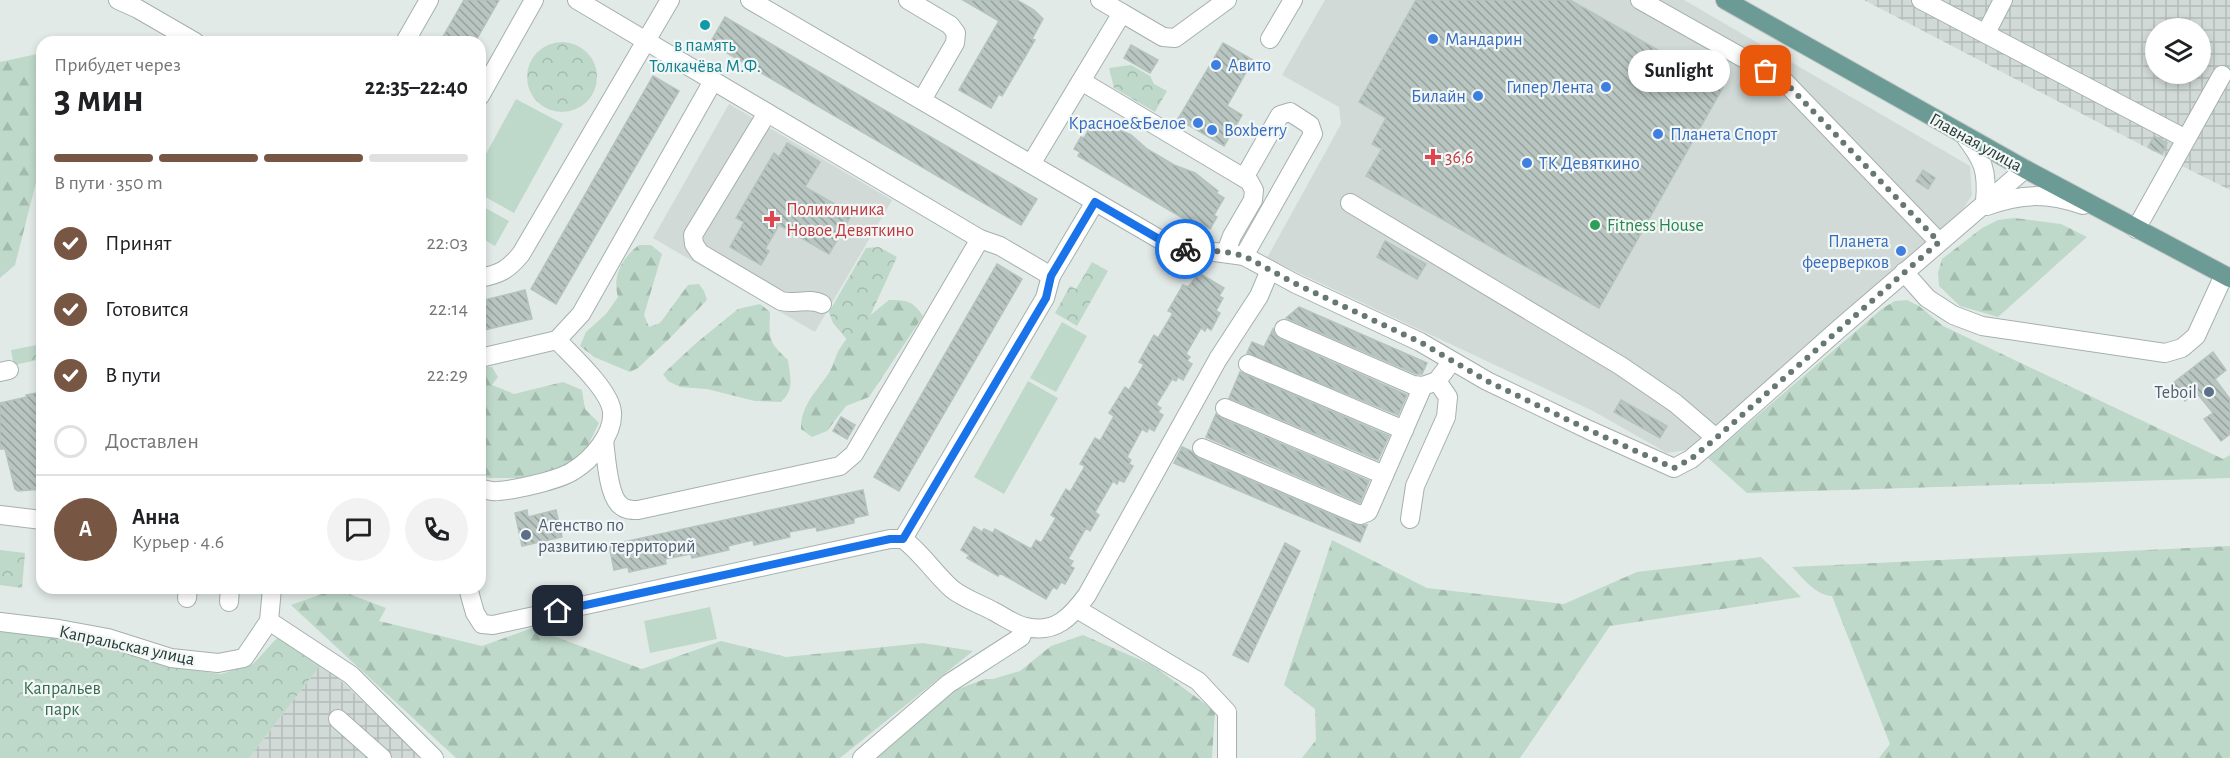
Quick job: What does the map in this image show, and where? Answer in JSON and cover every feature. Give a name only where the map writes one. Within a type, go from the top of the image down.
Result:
[{"type":"main road","name":"Главная улица","points":[[1725,0],[2025,169],[2227,276]]},
{"type":"street","points":[[118,0],[185,36]]},
{"type":"street","points":[[408,36],[429,0]]},
{"type":"street","points":[[486,85],[534,0]]},
{"type":"street","points":[[577,0],[980,239],[1000,246],[1051,276]]},
{"type":"street","points":[[486,277],[496,275],[510,267],[521,254],[669,0]]},
{"type":"street","points":[[750,0],[1171,246],[1235,254],[1420,342],[1487,381],[1674,468],[1691,459],[1716,438],[2025,169]]},
{"type":"street","points":[[908,0],[950,25],[956,33],[955,43],[922,100]]},
{"type":"street","points":[[1100,0],[1163,37],[1175,38],[1227,0]]},
{"type":"street","points":[[1270,39],[1293,0]]},
{"type":"street","points":[[1640,0],[1784,81],[1939,242]]},
{"type":"street","points":[[1921,0],[2186,140]]},
{"type":"street","points":[[1986,33],[2003,0]]},
{"type":"street","points":[[1031,164],[1122,13]]},
{"type":"street","points":[[2136,229],[2222,75]]},
{"type":"street","points":[[486,357],[557,340],[581,314],[713,81]]},
{"type":"street","points":[[1081,81],[1249,181],[1254,190],[1253,200],[1232,236],[1235,254]]},
{"type":"street","points":[[1235,254],[1313,134],[1310,124],[1290,112],[1280,115],[1244,178]]},
{"type":"street","points":[[767,113],[693,234],[694,244],[700,253],[781,301],[791,303],[814,300],[822,304]]},
{"type":"street","points":[[1964,135],[1980,156],[1986,171],[1985,202]]},
{"type":"street","points":[[1970,215],[2006,199],[2030,194],[2061,198],[2103,211]]},
{"type":"street","points":[[903,539],[1046,298],[1051,276],[1095,202]]},
{"type":"street","points":[[1350,203],[1621,366],[1675,403],[1716,438]]},
{"type":"street","points":[[604,440],[612,491],[618,503],[626,509],[638,510],[840,466],[854,454],[980,239]]},
{"type":"street","points":[[470,594],[475,613],[482,624],[494,625],[890,539],[903,539],[915,548],[955,591],[1025,627],[1044,628],[1062,623],[1077,609],[1218,358],[1259,296],[1270,270]]},
{"type":"street","points":[[1904,272],[1927,298],[1953,315],[1982,326],[2165,353],[2182,348],[2196,336],[2227,276]]},
{"type":"street","points":[[1284,328],[1413,384],[1430,384],[1448,398],[1446,417],[1415,486],[1410,519]]},
{"type":"street","points":[[486,489],[498,491],[555,479],[574,471],[591,456],[610,428],[612,412],[607,397],[557,340]]},
{"type":"street","points":[[1202,448],[1360,515],[1368,512],[1404,430],[1430,384],[1452,360]]},
{"type":"street","points":[[1248,364],[1404,430]]},
{"type":"street","points":[[1225,408],[1384,475]]},
{"type":"street","points":[[0,515],[36,519]]},
{"type":"street","points":[[272,594],[269,621],[351,675],[434,758]]},
{"type":"street","points":[[1077,609],[1198,681],[1227,712],[1227,758]]},
{"type":"street","name":"Капральская улица","points":[[0,622],[108,638],[171,658],[218,663],[244,658],[269,621]]},
{"type":"street","points":[[862,758],[948,684],[1021,638],[1025,627]]},
{"type":"street","points":[[338,718],[382,758]]},
{"type":"shaded area","points":[[1325,0],[1684,0],[1970,166],[1972,195],[1963,209],[1704,441],[1687,450],[1667,453],[1593,411],[1267,258],[1341,124],[1339,107],[1282,75]]},
{"type":"shaded area","points":[[1864,0],[2230,0],[2230,190],[2174,162]]},
{"type":"shaded area","name":"Поликлиника Новое Девяткино","points":[[729,104],[892,200],[815,332],[653,238]]},
{"type":"shaded area","points":[[322,663],[423,758],[249,758]]},
{"type":"green space","points":[[562,42],[575,45],[587,52],[594,64],[597,77],[594,90],[587,102],[575,109],[562,112],[549,109],[537,102],[530,90],[527,77],[530,64],[537,52],[549,45]]},
{"type":"green space","points":[[36,54],[36,183],[15,265],[0,278],[0,62]]},
{"type":"green space","points":[[1131,65],[1150,76],[1154,84],[1167,91],[1155,112],[1114,88],[1109,68]]},
{"type":"green space","points":[[516,99],[563,124],[514,213],[486,197],[486,154]]},
{"type":"green space","points":[[486,208],[509,221],[495,246],[486,241]]},
{"type":"green space","points":[[2014,218],[2061,224],[2087,237],[1998,317],[1960,306],[1939,286],[1938,273],[1942,259],[1982,228],[1998,220]]},
{"type":"green space","points":[[639,245],[651,245],[662,254],[644,315],[649,327],[660,323],[688,285],[699,284],[707,300],[638,368],[630,372],[594,357],[580,346],[586,332],[606,314],[618,297],[616,282],[620,268]]},
{"type":"green space","points":[[879,247],[897,257],[855,349],[833,323],[829,312],[866,248]]},
{"type":"green space","points":[[1092,262],[1108,271],[1077,326],[1055,313],[1070,286],[1076,289]]},
{"type":"green space","points":[[889,300],[909,302],[923,316],[869,397],[846,406],[827,431],[812,437],[801,429],[807,404],[830,371],[849,335]]},
{"type":"green space","points":[[1907,300],[1919,306],[1943,326],[2223,459],[2230,455],[2230,478],[1747,493],[1708,458],[1883,308],[1895,301]]},
{"type":"green space","points":[[760,304],[770,312],[770,334],[773,344],[788,360],[790,388],[781,402],[755,401],[707,389],[680,387],[668,381],[663,374],[695,344],[738,309]]},
{"type":"green space","points":[[1062,322],[1087,336],[1056,392],[1030,378]]},
{"type":"green space","points":[[36,345],[36,360],[14,365],[11,350]]},
{"type":"green space","points":[[486,367],[492,367],[498,377],[492,385],[514,394],[563,382],[582,390],[585,409],[599,423],[587,447],[571,464],[521,478],[487,478]]},
{"type":"green space","points":[[1028,381],[1058,398],[1004,494],[974,477]]},
{"type":"green space","points":[[1332,540],[1427,588],[1564,604],[1637,572],[1761,557],[1801,597],[1610,626],[1520,758],[1302,758],[1316,740],[1315,709],[1284,685]]},
{"type":"green space","points":[[2230,546],[2230,758],[1879,758],[1890,744],[1832,596],[1820,593],[1792,567]]},
{"type":"green space","points":[[0,550],[25,553],[22,588],[0,585]]},
{"type":"green space","points":[[322,594],[349,594],[386,608],[379,621],[482,646],[532,628],[642,669],[721,641],[786,657],[923,643],[973,651],[840,758],[456,758],[291,605]]},
{"type":"green space","points":[[710,607],[717,639],[650,653],[644,621]]},
{"type":"green space","name":"Капральев парк","points":[[0,626],[57,634],[170,667],[221,674],[253,664],[277,638],[322,663],[249,758],[0,758]]},
{"type":"green space","points":[[1083,635],[1152,665],[1215,711],[1212,758],[871,758],[953,691],[985,679],[1020,671],[1051,646]]},
{"type":"building","points":[[464,0],[499,0],[478,36],[443,36]]},
{"type":"building","points":[[963,0],[1017,0],[1034,10],[1043,19],[1032,39],[1035,40],[1002,96],[999,94],[991,108],[959,90],[999,21]]},
{"type":"building","name":"ТК Девяткино","points":[[1416,0],[1570,0],[1723,87],[1599,308],[1366,176],[1382,149],[1372,144],[1386,118],[1359,102]]},
{"type":"building","points":[[725,17],[1037,199],[1021,225],[710,43]]},
{"type":"building","points":[[1223,43],[1253,60],[1227,106],[1242,115],[1224,146],[1178,119]]},
{"type":"building","points":[[1131,45],[1158,60],[1150,73],[1124,58]]},
{"type":"building","points":[[653,76],[679,91],[556,304],[531,289]]},
{"type":"building","points":[[1093,121],[1101,126],[1103,123],[1131,135],[1147,149],[1174,165],[1195,173],[1218,191],[1216,193],[1224,198],[1214,215],[1217,217],[1210,229],[1203,225],[1201,229],[1078,156],[1080,152],[1074,149],[1081,137],[1084,138]]},
{"type":"building","points":[[2154,136],[2167,143],[2162,154],[2148,147]]},
{"type":"building","points":[[787,143],[820,162],[805,187],[852,214],[829,254],[779,225],[765,249],[769,251],[761,265],[730,247],[744,222],[736,218],[774,153],[779,157]]},
{"type":"building","points":[[1923,170],[1935,178],[1928,189],[1916,181]]},
{"type":"building","points":[[1385,241],[1426,264],[1417,279],[1377,257]]},
{"type":"building","points":[[997,264],[1022,279],[899,491],[874,477]]},
{"type":"building","points":[[1199,273],[1224,288],[1219,296],[1223,298],[1216,311],[1220,313],[1211,330],[1207,327],[1205,331],[1201,328],[1186,354],[1190,357],[1187,361],[1192,364],[1183,380],[1178,377],[1176,381],[1172,379],[1156,405],[1161,408],[1158,412],[1163,415],[1154,431],[1149,428],[1147,432],[1142,429],[1127,457],[1131,460],[1129,464],[1133,466],[1124,482],[1119,480],[1117,484],[1113,481],[1095,512],[1099,515],[1090,531],[1086,528],[1068,559],[1073,561],[1070,566],[1074,568],[1065,584],[1061,582],[1057,589],[1053,587],[1046,599],[1000,573],[998,576],[967,558],[969,555],[961,550],[974,527],[982,532],[984,529],[993,533],[995,529],[1031,549],[1036,540],[1041,543],[1056,518],[1051,515],[1066,489],[1070,492],[1085,466],[1080,464],[1095,438],[1100,441],[1114,416],[1109,413],[1125,387],[1129,390],[1144,364],[1139,362],[1154,335],[1158,338],[1173,313],[1168,311],[1183,285],[1188,287]]},
{"type":"building","points":[[525,290],[532,319],[486,330],[486,300]]},
{"type":"building","points":[[1299,307],[1427,363],[1422,374],[1416,374],[1286,318]]},
{"type":"building","points":[[1273,329],[1275,335],[1280,339],[1407,395],[1398,415],[1247,353],[1252,342],[1264,347]]},
{"type":"building","points":[[2213,352],[2226,370],[2215,379],[2230,399],[2230,434],[2221,441],[2204,419],[2213,413],[2196,392],[2185,401],[2172,384]]},
{"type":"building","points":[[1240,372],[1389,436],[1378,460],[1229,398]]},
{"type":"building","points":[[36,393],[36,490],[18,491],[15,489],[5,449],[0,449],[0,403],[27,397],[26,395]]},
{"type":"building","points":[[1621,400],[1667,426],[1660,438],[1614,412]]},
{"type":"building","points":[[1216,414],[1369,481],[1360,503],[1206,437]]},
{"type":"building","points":[[841,417],[855,425],[847,439],[833,431]]},
{"type":"building","points":[[1182,447],[1191,451],[1198,458],[1356,525],[1367,525],[1360,542],[1174,463]]},
{"type":"building","points":[[863,490],[868,515],[854,518],[854,523],[817,531],[816,527],[789,532],[790,537],[754,545],[753,540],[728,546],[729,550],[692,558],[691,554],[665,559],[666,564],[629,572],[628,567],[614,570],[609,545]]},
{"type":"building","points":[[527,510],[528,517],[556,510],[562,537],[522,546],[515,513]]},
{"type":"building","points":[[1285,543],[1300,551],[1248,662],[1233,655]]},
{"type":"way so far","points":[[1185,249],[1226,252],[1244,256],[1296,284],[1420,342],[1487,381],[1674,468],[1691,459],[1716,438],[1939,242],[1784,81],[1766,71]]},
{"type":"place","name":"в память Толкачёва М.Ф.","points":[[705,25]]},
{"type":"place","name":"Мандарин","points":[[1433,39]]},
{"type":"place","name":"Авито","points":[[1216,65]]},
{"type":"place","name":"Sunlight","points":[[1766,71]]},
{"type":"place","name":"Гипер Лента","points":[[1606,87]]},
{"type":"place","name":"Билайн","points":[[1478,96]]},
{"type":"place","name":"Красное&Белое","points":[[1198,123]]},
{"type":"place","name":"Boxberry","points":[[1212,130]]},
{"type":"place","name":"Планета Спорт","points":[[1658,134]]},
{"type":"place","name":"36,6","points":[[1433,157]]},
{"type":"place","name":"ТК Девяткино","points":[[1527,163]]},
{"type":"place","name":"Поликлиника Новое Девяткино","points":[[772,219]]},
{"type":"place","name":"Fitness House","points":[[1595,225]]},
{"type":"place","name":"Планета феерверков","points":[[1901,251]]},
{"type":"place","name":"Teboil","points":[[2209,392]]},
{"type":"place","name":"Агенство по развитию территорий","points":[[526,535]]},
{"type":"route","points":[[558,611],[890,539],[903,539],[910,531],[1046,298],[1051,276],[1095,202],[1171,246],[1185,249]]}]
